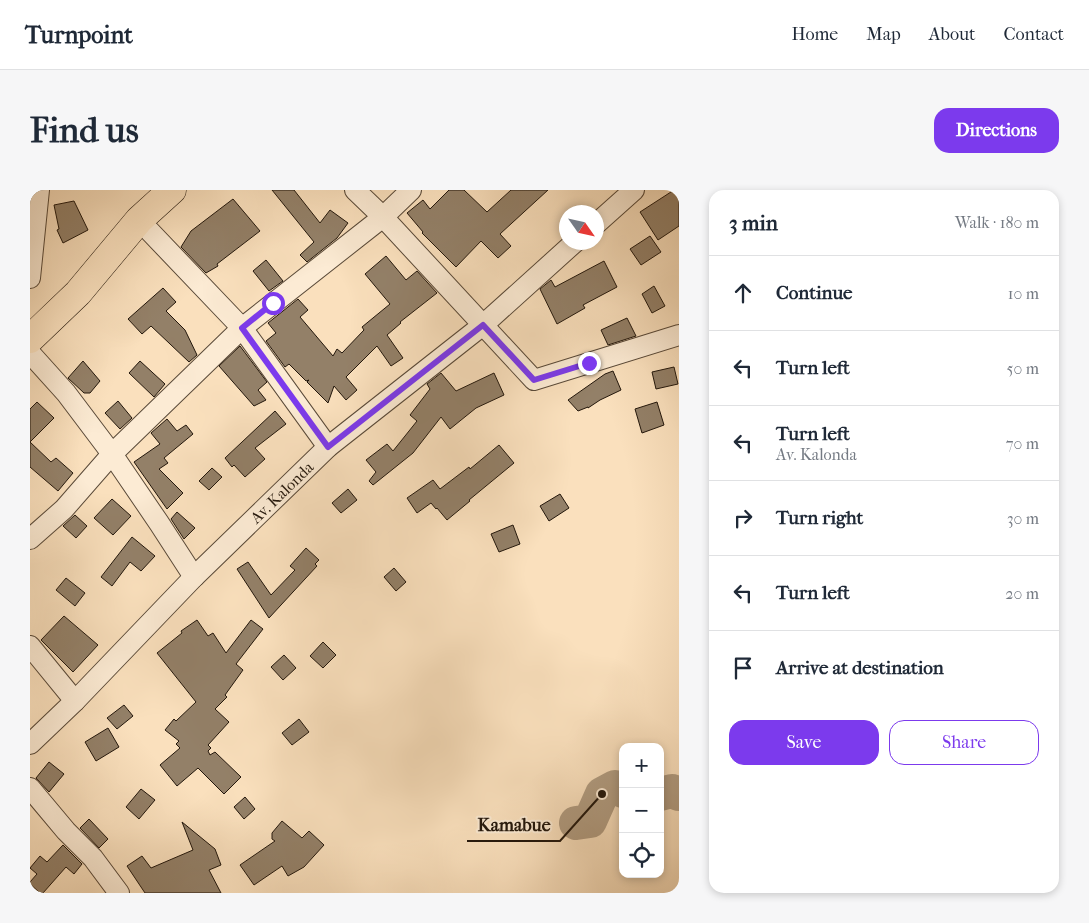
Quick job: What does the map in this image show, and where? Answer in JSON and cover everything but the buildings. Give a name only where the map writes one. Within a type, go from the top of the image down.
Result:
[{"type":"highway","points":[[30,339],[78,293],[139,220],[172,190]]},
{"type":"street","points":[[30,278],[38,190]]},
{"type":"street","points":[[356,190],[534,380],[679,335]]},
{"type":"street","points":[[30,539],[64,510],[112,454],[242,328],[382,217],[411,190]]},
{"type":"street","points":[[604,217],[634,190]]},
{"type":"street","points":[[139,220],[242,328],[328,447]]},
{"type":"street","name":"Av. Kalonda","points":[[30,744],[75,702],[194,577],[328,447],[483,325],[566,250]]},
{"type":"street","points":[[30,352],[66,392],[112,454],[160,523],[194,577]]},
{"type":"street","points":[[30,646],[75,702]]},
{"type":"street","points":[[30,788],[66,831],[93,858],[119,893]]},
{"type":"waterway","points":[[576,823],[590,821],[602,794],[615,787],[619,789]]},
{"type":"waterway","points":[[664,793],[672,791],[679,794]]},
{"type":"place","name":"Kamabue","points":[[602,794]]},
{"type":"route","points":[[273,303],[242,328],[328,447],[483,325],[534,380],[589,363]]}]
